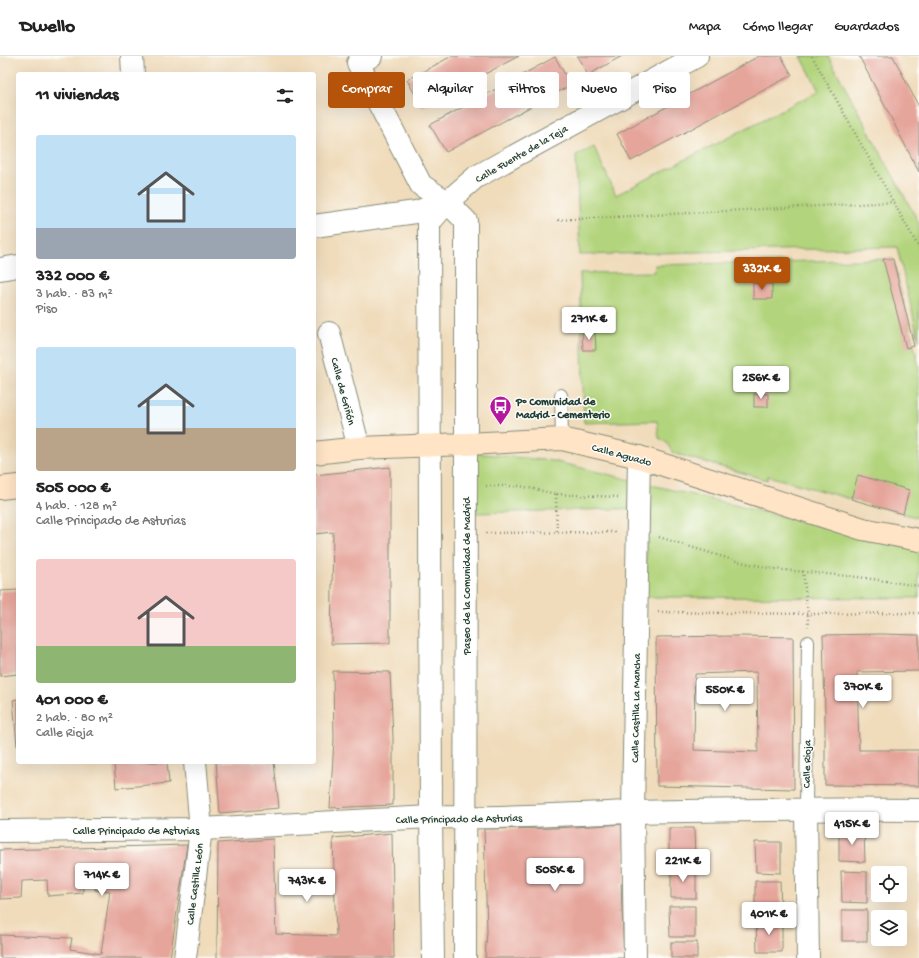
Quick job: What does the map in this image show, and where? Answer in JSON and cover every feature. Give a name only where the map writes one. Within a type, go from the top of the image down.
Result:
[{"type":"street","points":[[132,56],[134,72]]},
{"type":"street","name":"Calle Fuente de la Teja","points":[[316,226],[416,212],[447,202],[476,177],[697,56]]},
{"type":"street","name":"Paseo de la Comunidad de Madrid","points":[[364,60],[421,184],[447,202],[466,221],[465,958]]},
{"type":"street","points":[[433,958],[431,817],[429,223],[447,202]]},
{"type":"street","points":[[0,269],[16,266]]},
{"type":"street","name":"Calle de Griñón","points":[[328,333],[359,448]]},
{"type":"street","name":"Calle Aguado","points":[[316,453],[359,448],[562,439],[639,458],[863,529],[919,540]]},
{"type":"street","name":"Calle Castilla La Mancha","points":[[635,958],[633,812],[639,458]]},
{"type":"street","points":[[0,488],[16,486]]},
{"type":"street","name":"Calle Castilla León","points":[[185,958],[202,829],[195,764]]},
{"type":"street","name":"Calle Principado de Asturias","points":[[0,831],[202,829],[431,817],[465,818],[633,812],[806,809],[919,810]]},
{"type":"street","name":"Calle Rioja","points":[[806,809],[808,958]]},
{"type":"lane","points":[[561,395],[562,439]]},
{"type":"lane","name":"Calle Rioja","points":[[806,809],[808,642]]},
{"type":"path","points":[[812,56],[919,248]]},
{"type":"path","points":[[558,220],[894,202]]},
{"type":"path","points":[[466,486],[520,486],[556,494],[638,497]]},
{"type":"path","points":[[556,494],[557,532]]},
{"type":"path","points":[[466,533],[638,532],[670,540],[736,561],[774,569],[858,577],[919,586]]},
{"type":"path","points":[[803,571],[808,614]]},
{"type":"path","points":[[636,612],[808,614],[919,612]]},
{"type":"green space","points":[[801,56],[828,56],[919,223],[919,341],[897,247],[580,255],[576,155],[594,147],[616,195],[819,91]]},
{"type":"green space","points":[[893,259],[919,366],[919,518],[768,476],[767,480],[673,453],[666,442],[659,438],[657,421],[584,423],[580,273],[654,272],[655,265]]},
{"type":"green space","points":[[475,453],[553,461],[919,550],[919,598],[645,597],[647,508],[476,513]]},
{"type":"building","points":[[452,56],[519,56],[487,73],[422,72]]},
{"type":"building","points":[[577,56],[622,56],[593,72],[586,72]]},
{"type":"building","points":[[759,56],[781,56],[792,75],[631,161],[617,134],[664,108],[690,108],[690,94]]},
{"type":"building","points":[[859,56],[893,56],[919,107],[919,172]]},
{"type":"building","points":[[555,57],[567,78],[567,87],[559,91],[559,72],[527,72]]},
{"type":"building","points":[[413,77],[413,91],[407,80]]},
{"type":"building","points":[[495,90],[495,108],[528,108],[446,152],[430,125],[461,108],[487,108],[487,94]]},
{"type":"building","points":[[883,259],[893,259],[914,346],[906,348]]},
{"type":"building","points":[[753,283],[772,284],[772,299],[753,299]]},
{"type":"building","points":[[582,332],[595,332],[596,350],[583,350]]},
{"type":"building","points":[[754,394],[768,394],[768,407],[754,407]]},
{"type":"building","points":[[390,467],[390,643],[331,644],[333,532],[316,534],[316,475]]},
{"type":"building","points":[[858,475],[909,490],[903,514],[851,499]]},
{"type":"building","points":[[16,590],[16,674],[0,676],[0,591]]},
{"type":"building","points":[[823,635],[919,635],[919,671],[857,672],[859,750],[919,750],[919,786],[825,785]]},
{"type":"building","points":[[656,637],[793,637],[794,789],[657,786]],"holes":[[[757,672],[758,752],[694,750],[695,674]]]},
{"type":"building","points":[[333,671],[390,672],[393,738],[393,805],[330,808],[334,739]]},
{"type":"building","points":[[16,699],[16,734],[13,700]]},
{"type":"building","points":[[114,764],[167,764],[169,783],[116,788]]},
{"type":"building","points":[[216,764],[274,764],[279,808],[220,813]]},
{"type":"building","points":[[625,824],[625,884],[621,884],[624,958],[485,958],[487,932],[484,829],[554,828]]},
{"type":"building","points":[[669,828],[694,828],[695,859],[669,859]]},
{"type":"building","points":[[864,830],[865,862],[839,861],[839,831]]},
{"type":"building","points":[[392,833],[394,958],[217,958],[218,843],[273,839],[276,934],[336,936],[333,838]]},
{"type":"building","points":[[755,842],[781,842],[781,873],[756,872]]},
{"type":"building","points":[[187,845],[170,958],[0,958],[0,935],[72,938],[70,949],[101,954],[110,891],[95,890],[95,878],[83,879],[83,893],[48,896],[47,880],[22,881],[21,898],[0,899],[0,850]]},
{"type":"building","points":[[671,867],[696,868],[696,898],[671,898]]},
{"type":"building","points":[[841,871],[867,872],[867,903],[842,902]]},
{"type":"building","points":[[755,881],[780,881],[781,912],[755,911]]},
{"type":"building","points":[[669,906],[695,906],[695,937],[670,937]]},
{"type":"building","points":[[842,910],[867,910],[867,941],[842,941]]},
{"type":"building","points":[[756,921],[782,921],[782,952],[757,952]]},
{"type":"building","points":[[671,942],[697,942],[697,958],[671,958]]},
{"type":"place","name":"Pº Comunidad de Madrid - Cementerio","points":[[501,426]]}]
